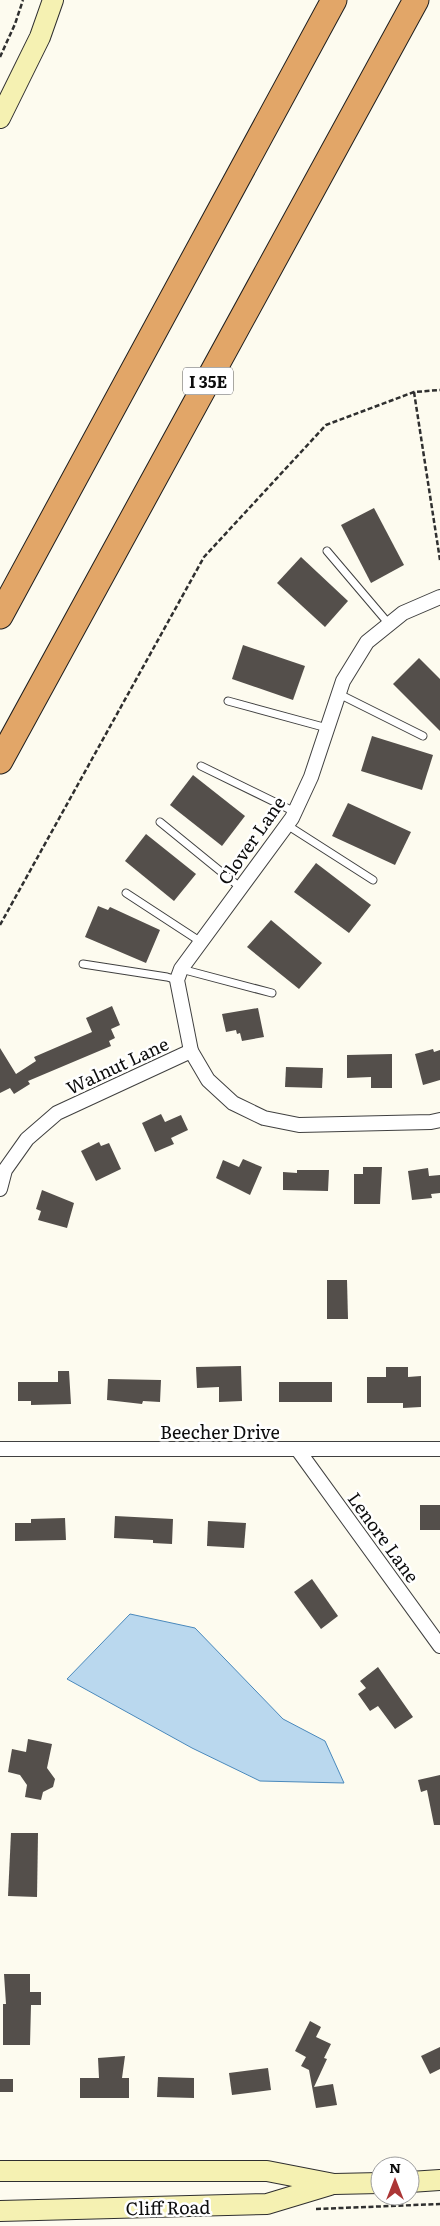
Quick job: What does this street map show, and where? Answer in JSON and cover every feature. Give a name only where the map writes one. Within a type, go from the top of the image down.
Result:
[{"type":"highway","points":[[0,616],[334,0]]},
{"type":"highway","name":"I 35E","points":[[0,761],[416,0]]},
{"type":"main road","points":[[0,118],[40,37],[53,0]]},
{"type":"main road","name":"Cliff Road","points":[[0,2170],[267,2170],[334,2184],[370,2183]]},
{"type":"main road","points":[[420,2181],[440,2180]]},
{"type":"main road","name":"Cliff Road","points":[[0,2211],[267,2204],[334,2184]]},
{"type":"street","name":"Clover Lane","points":[[179,975],[295,812],[311,777],[343,681],[368,642],[403,613],[440,597]]},
{"type":"street","points":[[179,975],[191,1051]]},
{"type":"street","name":"Walnut Lane","points":[[0,1189],[5,1170],[27,1139],[57,1113],[191,1051],[208,1080],[227,1098],[233,1103],[264,1118],[299,1125],[430,1122],[440,1120]]},
{"type":"street","name":"Beecher Drive","points":[[0,1449],[440,1449]]},
{"type":"street","name":"Lenore Lane","points":[[298,1450],[440,1646]]},
{"type":"lane","points":[[327,551],[388,624]]},
{"type":"lane","points":[[339,694],[423,736]]},
{"type":"lane","points":[[228,701],[328,728]]},
{"type":"lane","points":[[201,766],[295,812]]},
{"type":"lane","points":[[160,822],[241,888]]},
{"type":"lane","points":[[287,825],[373,880]]},
{"type":"lane","points":[[126,893],[201,942]]},
{"type":"lane","points":[[83,964],[179,975],[272,993]]},
{"type":"path","points":[[0,57],[15,24],[22,0]]},
{"type":"path","points":[[0,925],[204,557],[326,425],[414,392],[440,390]]},
{"type":"path","points":[[414,392],[440,560]]},
{"type":"water","points":[[130,1614],[195,1628],[283,1719],[325,1741],[344,1783],[260,1781],[192,1748],[67,1679]]},
{"type":"building","points":[[374,508],[404,565],[371,583],[341,525]]},
{"type":"building","points":[[301,557],[348,601],[325,627],[277,583]]},
{"type":"building","points":[[243,645],[305,666],[293,700],[232,679]]},
{"type":"building","points":[[419,658],[440,679],[440,731],[393,684]]},
{"type":"building","points":[[372,736],[433,755],[422,790],[361,771]]},
{"type":"building","points":[[193,775],[245,816],[222,846],[170,805]]},
{"type":"building","points":[[348,803],[411,832],[395,865],[332,836]]},
{"type":"building","points":[[146,834],[196,874],[174,901],[125,861]]},
{"type":"building","points":[[316,863],[371,905],[349,933],[294,892]]},
{"type":"building","points":[[98,906],[108,910],[110,907],[160,930],[146,963],[85,937]]},
{"type":"building","points":[[271,920],[322,963],[299,989],[247,947]]},
{"type":"building","points":[[112,1006],[120,1025],[111,1029],[115,1038],[109,1041],[111,1046],[28,1081],[30,1084],[14,1094],[10,1088],[0,1093],[0,1048],[16,1074],[36,1061],[34,1057],[92,1032],[86,1018]]},
{"type":"building","points":[[258,1008],[264,1037],[242,1041],[240,1033],[237,1034],[236,1030],[226,1032],[222,1014]]},
{"type":"building","points":[[433,1049],[434,1052],[440,1050],[440,1080],[423,1085],[415,1054]]},
{"type":"building","points":[[392,1054],[392,1088],[371,1088],[371,1077],[347,1078],[347,1055]]},
{"type":"building","points":[[286,1067],[323,1068],[322,1088],[285,1087]]},
{"type":"building","points":[[161,1114],[165,1122],[181,1115],[188,1130],[171,1138],[174,1144],[155,1152],[142,1123]]},
{"type":"building","points":[[99,1142],[101,1146],[109,1143],[121,1169],[96,1181],[81,1151]]},
{"type":"building","points":[[243,1159],[262,1167],[250,1195],[216,1178],[223,1160],[239,1167]]},
{"type":"building","points":[[363,1167],[382,1167],[380,1204],[354,1204],[354,1174],[363,1174]]},
{"type":"building","points":[[428,1168],[429,1176],[440,1175],[440,1193],[431,1194],[432,1198],[412,1200],[408,1171]]},
{"type":"building","points":[[297,1170],[329,1170],[328,1191],[283,1190],[283,1172],[297,1173]]},
{"type":"building","points":[[42,1190],[74,1203],[67,1228],[38,1220],[41,1211],[36,1209]]},
{"type":"building","points":[[327,1280],[347,1280],[348,1319],[327,1319]]},
{"type":"building","points":[[241,1366],[242,1401],[219,1402],[219,1387],[197,1388],[196,1367]]},
{"type":"building","points":[[386,1367],[408,1367],[408,1377],[421,1376],[421,1407],[403,1408],[403,1403],[367,1403],[367,1377],[386,1377]]},
{"type":"building","points":[[58,1371],[69,1371],[71,1404],[31,1405],[31,1401],[18,1401],[18,1382],[58,1382]]},
{"type":"building","points":[[108,1379],[161,1380],[160,1402],[143,1401],[142,1404],[107,1400]]},
{"type":"building","points":[[279,1382],[332,1382],[332,1402],[279,1402]]},
{"type":"building","points":[[420,1505],[440,1505],[440,1530],[420,1530]]},
{"type":"building","points":[[115,1516],[173,1519],[172,1544],[153,1543],[153,1540],[114,1538]]},
{"type":"building","points":[[65,1518],[66,1540],[15,1541],[15,1523],[31,1523],[31,1519]]},
{"type":"building","points":[[208,1521],[246,1523],[244,1548],[207,1546]]},
{"type":"building","points":[[312,1579],[338,1616],[321,1629],[294,1592]]},
{"type":"building","points":[[378,1667],[413,1717],[395,1729],[378,1706],[370,1711],[358,1694],[366,1688],[360,1681]]},
{"type":"building","points":[[28,1739],[52,1744],[47,1768],[55,1779],[53,1787],[43,1792],[41,1800],[25,1797],[27,1785],[20,1775],[8,1772],[12,1749],[26,1752]]},
{"type":"building","points":[[440,1775],[440,1825],[434,1825],[427,1790],[421,1792],[418,1780]]},
{"type":"building","points":[[11,1833],[38,1833],[37,1897],[8,1896]]},
{"type":"building","points":[[4,1974],[30,1974],[30,1992],[41,1992],[41,2005],[31,2005],[30,2045],[3,2045],[3,2004],[6,2004]]},
{"type":"building","points":[[310,2021],[321,2027],[316,2037],[331,2044],[324,2058],[327,2059],[314,2087],[333,2084],[337,2105],[316,2108],[309,2070],[301,2066],[306,2057],[295,2051]]},
{"type":"building","points":[[440,2047],[440,2069],[430,2074],[421,2056]]},
{"type":"building","points":[[125,2056],[122,2078],[129,2078],[129,2098],[80,2098],[80,2078],[99,2078],[98,2058]]},
{"type":"building","points":[[268,2068],[271,2090],[232,2095],[229,2073]]},
{"type":"building","points":[[158,2077],[194,2078],[194,2098],[157,2097]]},
{"type":"building","points":[[0,2079],[13,2079],[13,2092],[0,2092]]}]
